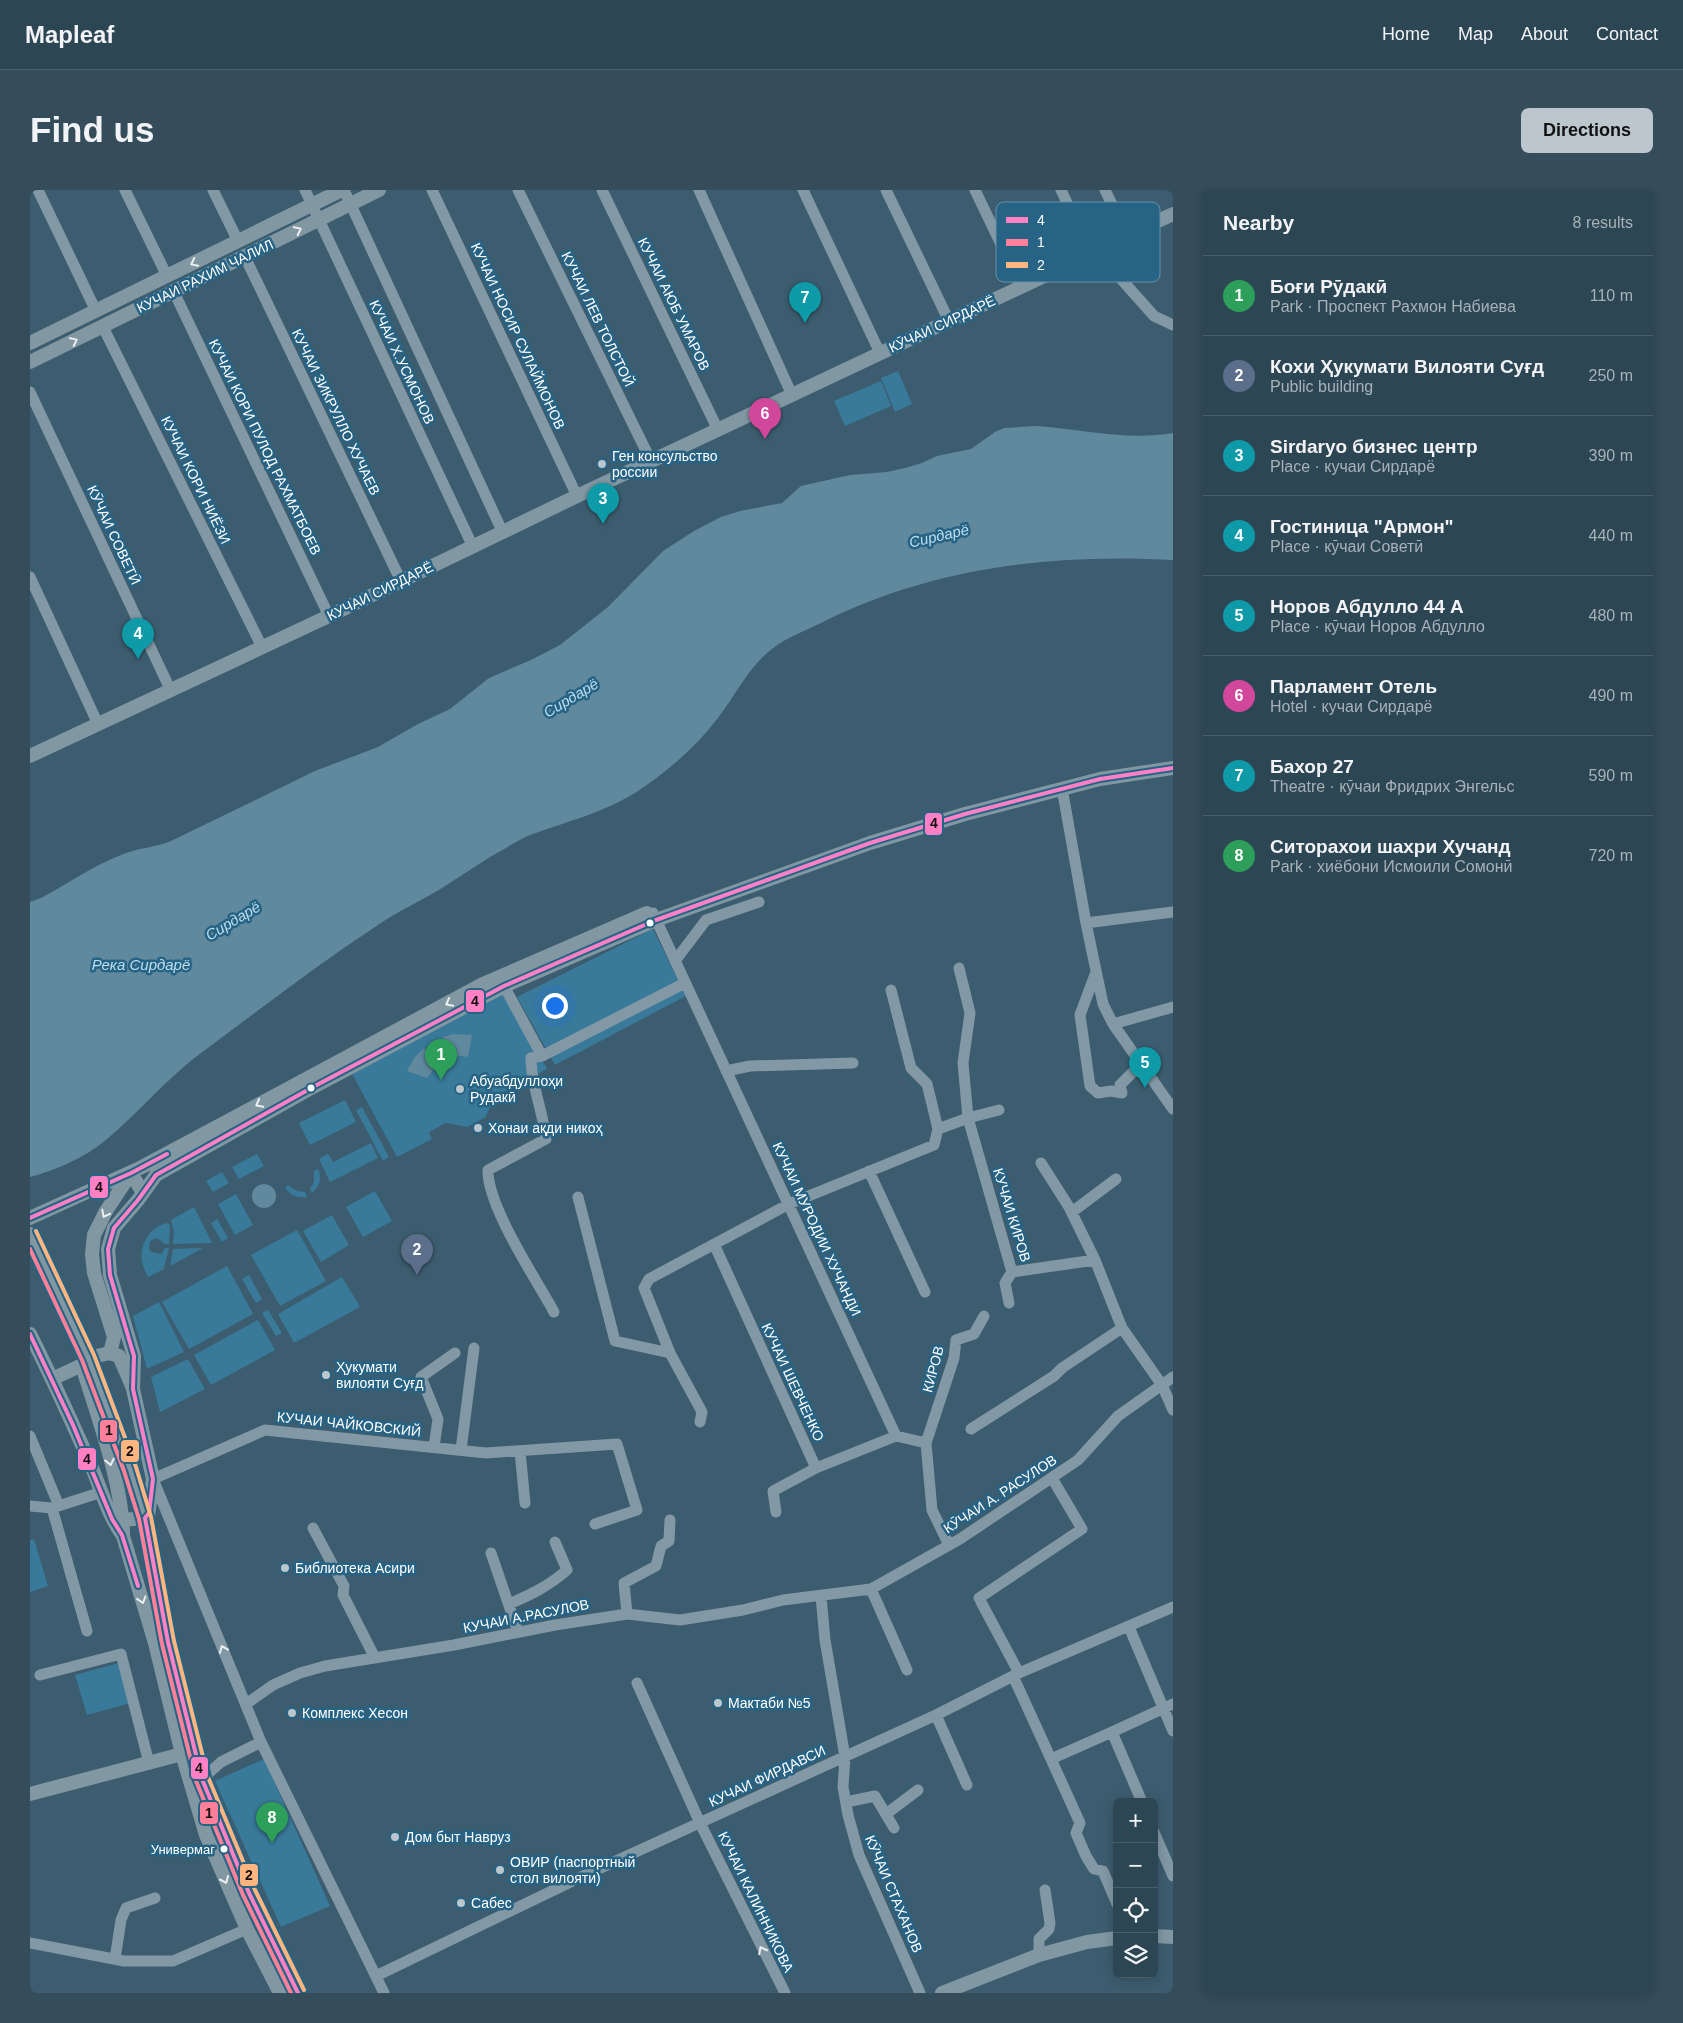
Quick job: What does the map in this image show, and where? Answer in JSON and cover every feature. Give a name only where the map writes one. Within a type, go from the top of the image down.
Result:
[{"type":"main road","name":"КУЧАИ РАХИМ ЧАЛИЛ","points":[[30,343],[343,190]]},
{"type":"main road","name":"КУЧАИ РАХИМ ЧАЛИЛ","points":[[30,362],[379,190]]},
{"type":"main road","name":"КӮЧАИ СИРДАРЁ","points":[[1160,220],[1173,214]]},
{"type":"main road","name":"КӮЧАИ СИРДАРЁ","points":[[792,395],[1030,282]]},
{"type":"main road","name":"КУЧАИ СИРДАРЁ","points":[[30,756],[792,395]]},
{"type":"main road","points":[[30,1218],[131,1173],[483,984],[654,915],[850,844],[995,800],[1100,772],[1173,762]]},
{"type":"main road","points":[[133,1389],[134,1356],[110,1275],[108,1248],[114,1228],[156,1175],[312,1087],[504,986],[604,942],[654,915],[870,843],[965,814],[1100,779],[1173,768]]},
{"type":"main road","points":[[131,1173],[143,1192]]},
{"type":"main road","points":[[110,1353],[114,1337],[94,1273],[92,1254],[94,1235],[106,1211],[131,1173]]},
{"type":"main road","points":[[31,1244],[85,1362],[130,1469],[145,1518],[168,1642],[202,1778],[215,1814],[246,1884],[298,1993]]},
{"type":"main road","points":[[30,1334],[102,1492],[113,1522],[123,1536]]},
{"type":"main road","points":[[52,1379],[85,1362],[110,1353],[121,1359],[133,1389],[153,1478],[149,1513],[145,1518],[123,1520]]},
{"type":"main road","points":[[85,1362],[109,1454],[123,1520],[123,1536],[155,1643],[182,1754],[206,1835],[247,1929],[280,1993]]},
{"type":"main road","points":[[30,1794],[182,1754]]},
{"type":"main road","points":[[1158,1936],[1173,1936]]},
{"type":"main road","points":[[942,1993],[1039,1955],[1087,1942],[1113,1939]]},
{"type":"main road","points":[[1158,1943],[1173,1943]]},
{"type":"main road","points":[[964,1993],[1040,1962],[1094,1947],[1113,1945]]},
{"type":"main road","points":[[272,1976],[282,1977],[288,1969]]},
{"type":"street","points":[[38,190],[96,311]]},
{"type":"street","points":[[125,190],[167,276]]},
{"type":"street","points":[[213,190],[238,241]]},
{"type":"street","name":"КУЧАИ Х.УСМОНОВ","points":[[305,190],[473,547]]},
{"type":"street","name":"КУЧАИ Х.УСМОНОВ","points":[[343,190],[503,533]]},
{"type":"street","name":"КУЧАИ НОСИР СУЛАЙМОНОВ","points":[[432,190],[577,496]]},
{"type":"street","name":"КУЧАИ ЛЕВ ТОЛСТОЙ","points":[[518,190],[651,461]]},
{"type":"street","name":"КУЧАИ АЮБ УМАРОВ","points":[[602,190],[724,428]]},
{"type":"street","points":[[699,190],[792,395]]},
{"type":"street","points":[[803,190],[880,353]]},
{"type":"street","points":[[886,190],[949,321]]},
{"type":"street","points":[[975,190],[996,234]]},
{"type":"street","points":[[1061,190],[1068,202]]},
{"type":"street","points":[[1106,190],[1112,202]]},
{"type":"street","name":"КУЧАИ ЗИКРУЛЛО ХУЧАЕВ","points":[[245,257],[401,581]]},
{"type":"street","points":[[1019,282],[1021,286]]},
{"type":"street","points":[[1124,282],[1154,316],[1173,325]]},
{"type":"street","name":"КУЧАИ КОРИ ПУЛОД РАХМАТБОЕВ","points":[[173,290],[329,616]]},
{"type":"street","name":"КУЧАИ КОРИ НИЁЗИ","points":[[103,327],[262,647]]},
{"type":"street","name":"КӮЧАИ СОВЕТӢ","points":[[30,392],[170,691]]},
{"type":"street","points":[[30,577],[98,724]]},
{"type":"street","points":[[1062,788],[1086,923],[1103,1004],[1142,1067],[1173,1109]]},
{"type":"street","points":[[674,961],[706,920],[759,902]]},
{"type":"street","points":[[1086,923],[1173,912]]},
{"type":"street","name":"КУЧАИ МУРОДИИ ХУЧАНДИ","points":[[654,915],[896,1436]]},
{"type":"street","name":"КУЧАИ КИРОВ","points":[[959,968],[970,1013],[963,1063],[968,1118],[1012,1272],[1095,1260]]},
{"type":"street","points":[[1096,972],[1080,1015],[1090,1086],[1098,1093],[1111,1091],[1122,1093],[1120,1085],[1132,1073],[1142,1067]]},
{"type":"street","points":[[554,1312],[511,1235],[492,1194],[488,1178],[488,1170],[546,1139],[544,1121],[531,1071],[531,1058],[542,1056],[686,983]]},
{"type":"street","points":[[504,986],[542,1056]]},
{"type":"street","points":[[701,1417],[670,1353],[644,1288],[649,1279],[789,1204],[934,1146],[938,1129],[927,1084],[911,1068],[891,990]]},
{"type":"street","points":[[1114,1024],[1173,1008]]},
{"type":"street","points":[[726,1072],[750,1066],[853,1063]]},
{"type":"street","points":[[938,1129],[968,1118],[999,1110]]},
{"type":"street","points":[[1041,1163],[1072,1212],[1095,1260],[1122,1328],[1162,1385],[1173,1410]]},
{"type":"street","points":[[869,1172],[925,1292]]},
{"type":"street","points":[[1072,1212],[1116,1179]]},
{"type":"street","points":[[578,1197],[615,1341],[670,1353]]},
{"type":"street","name":"КУЧАИ ШЕВЧЕНКО","points":[[714,1244],[816,1468]]},
{"type":"street","points":[[1009,1303],[1005,1283],[1012,1272]]},
{"type":"street","name":"КИРОВ","points":[[926,1443],[954,1358],[956,1340],[974,1334],[984,1316]]},
{"type":"street","points":[[971,1430],[1054,1376],[1062,1368],[1122,1328]]},
{"type":"street","points":[[461,1450],[474,1348]]},
{"type":"street","points":[[434,1447],[438,1419],[421,1377],[455,1353]]},
{"type":"street","name":"КӮЧАИ А. РАСУЛОВ","points":[[821,1596],[872,1589],[949,1545],[1078,1460],[1118,1416],[1173,1377]]},
{"type":"street","name":"КУЧАИ ЧАЙКОВСКИЙ","points":[[153,1478],[265,1430],[486,1453],[616,1444],[638,1510],[595,1524]]},
{"type":"street","points":[[30,1436],[55,1507],[88,1631]]},
{"type":"street","points":[[776,1512],[773,1491],[816,1468],[896,1436],[926,1443],[932,1510],[949,1545]]},
{"type":"street","points":[[520,1451],[525,1503]]},
{"type":"street","points":[[153,1478],[261,1742],[384,1993]]},
{"type":"street","points":[[1052,1478],[1082,1529],[980,1600],[1016,1674],[1080,1823],[1076,1833],[1086,1856],[1094,1869],[1103,1871],[1113,1895]]},
{"type":"street","points":[[30,1506],[55,1507],[102,1492]]},
{"type":"street","points":[[627,1614],[624,1583],[656,1566],[661,1546],[669,1541],[670,1520]]},
{"type":"street","points":[[312,1528],[344,1586],[343,1595],[375,1658]]},
{"type":"street","points":[[509,1604],[553,1582],[567,1570],[555,1542]]},
{"type":"street","points":[[491,1553],[518,1632]]},
{"type":"street","points":[[872,1589],[907,1670]]},
{"type":"street","name":"КУЧАИ А.РАСУЛОВ","points":[[244,1699],[300,1673],[325,1666],[454,1646],[518,1632],[627,1614],[680,1620],[743,1610],[782,1600],[821,1596]]},
{"type":"street","name":"КӮЧАИ СТАХАНОВ","points":[[821,1596],[825,1640],[845,1757],[843,1787],[859,1855],[920,1993]]},
{"type":"street","name":"КУЧАИ ФИРДАВСИ","points":[[376,1976],[583,1876],[936,1715],[1016,1674],[1173,1607]]},
{"type":"street","points":[[1128,1627],[1168,1706],[1173,1731]]},
{"type":"street","points":[[40,1675],[121,1654],[149,1762]]},
{"type":"street","name":"КУЧАИ КАЛИННИКОВА","points":[[637,1683],[700,1824],[784,1993]]},
{"type":"street","points":[[1051,1759],[1168,1706]]},
{"type":"street","points":[[936,1715],[967,1785]]},
{"type":"street","points":[[1112,1732],[1140,1798]]},
{"type":"street","points":[[202,1778],[221,1762],[261,1742]]},
{"type":"street","points":[[886,1814],[918,1790]]},
{"type":"street","points":[[846,1802],[875,1796],[894,1828]]},
{"type":"street","points":[[1158,1841],[1173,1876]]},
{"type":"street","points":[[1039,1955],[1039,1939],[1049,1929],[1050,1924],[1045,1890]]},
{"type":"street","points":[[114,1959],[121,1920],[126,1908],[155,1898]]},
{"type":"street","points":[[30,1943],[114,1959],[173,1962],[247,1929]]},
{"type":"shaded area","points":[[898,371],[912,404],[895,412],[881,378]]},
{"type":"shaded area","points":[[881,381],[891,406],[845,426],[834,401]]},
{"type":"shaded area","points":[[653,929],[686,996],[555,1065],[517,997]]},
{"type":"shaded area","points":[[505,991],[547,1069],[493,1098],[486,1117],[467,1127],[446,1123],[429,1132],[432,1139],[397,1157],[351,1072]]},
{"type":"shaded area","points":[[345,1100],[356,1122],[310,1145],[299,1123]]},
{"type":"shaded area","points":[[362,1107],[389,1157],[383,1161],[356,1110]]},
{"type":"shaded area","points":[[371,1143],[378,1158],[330,1182],[319,1159],[328,1154],[333,1162]]},
{"type":"shaded area","points":[[257,1154],[264,1166],[239,1179],[232,1167]]},
{"type":"shaded area","points":[[318,1169],[319,1182],[317,1188],[312,1193],[310,1189],[314,1182],[314,1171]]},
{"type":"shaded area","points":[[222,1172],[229,1183],[213,1192],[206,1181]]},
{"type":"shaded area","points":[[288,1185],[297,1191],[305,1192],[307,1197],[297,1197],[292,1194],[285,1187]]},
{"type":"shaded area","points":[[375,1191],[392,1221],[363,1237],[346,1207]]},
{"type":"shaded area","points":[[236,1194],[253,1225],[235,1235],[218,1204]]},
{"type":"shaded area","points":[[194,1207],[212,1243],[173,1244],[174,1232],[171,1220]]},
{"type":"shaded area","points":[[332,1215],[349,1245],[321,1262],[303,1231]]},
{"type":"shaded area","points":[[217,1219],[228,1238],[222,1242],[211,1223]]},
{"type":"shaded area","points":[[168,1223],[170,1225],[169,1244],[165,1244],[157,1238],[150,1241],[149,1249],[151,1252],[161,1254],[165,1248],[169,1248],[164,1269],[148,1277],[142,1262],[144,1243],[151,1232]]},
{"type":"shaded area","points":[[297,1230],[326,1281],[280,1306],[251,1255]]},
{"type":"shaded area","points":[[203,1248],[170,1266],[173,1249]]},
{"type":"shaded area","points":[[227,1266],[253,1314],[189,1349],[162,1302]]},
{"type":"shaded area","points":[[249,1275],[262,1299],[256,1303],[242,1279]]},
{"type":"shaded area","points":[[342,1277],[360,1307],[294,1343],[278,1314]]},
{"type":"shaded area","points":[[159,1302],[184,1352],[147,1369],[133,1316]]},
{"type":"shaded area","points":[[268,1310],[282,1333],[276,1336],[262,1313]]},
{"type":"shaded area","points":[[258,1320],[275,1350],[211,1385],[194,1355]]},
{"type":"shaded area","points":[[188,1359],[205,1389],[160,1412],[151,1377]]},
{"type":"shaded area","points":[[34,1539],[48,1586],[30,1592],[30,1540]]},
{"type":"shaded area","points":[[119,1663],[131,1703],[87,1715],[75,1675]]},
{"type":"shaded area","points":[[264,1759],[330,1906],[281,1927],[215,1781]]},
{"type":"water","name":"Река Сирдарё","points":[[1036,426],[1139,436],[1173,433],[1173,560],[1083,559],[1038,562],[994,568],[906,589],[864,604],[791,637],[772,649],[757,663],[706,733],[675,763],[641,789],[615,804],[520,840],[386,920],[307,974],[193,1059],[106,1140],[70,1163],[30,1177],[30,902],[41,898],[115,857],[171,841],[315,771],[378,747],[418,724],[450,709],[489,678],[560,645],[608,607],[663,551],[694,531],[721,517],[740,511],[782,503],[801,486],[850,475],[887,472],[905,468],[937,456],[971,449],[1004,428]]},
{"type":"water","points":[[453,1034],[472,1035],[468,1057],[449,1058],[443,1037]]},
{"type":"water","points":[[424,1048],[438,1064],[427,1078],[407,1071],[414,1058]]},
{"type":"water","points":[[264,1184],[273,1187],[276,1196],[273,1205],[264,1208],[255,1205],[252,1196],[255,1187]]},
{"type":"transit line","name":"4","points":[[298,1993],[249,1893],[202,1779],[168,1642],[145,1518],[149,1513],[153,1479],[133,1389],[134,1356],[110,1275],[108,1249],[114,1228],[156,1175],[313,1087],[504,986],[656,920],[870,843],[965,814],[1100,779],[1173,768]]},
{"type":"transit line","name":"4","points":[[30,1218],[131,1173],[167,1154]]},
{"type":"transit line","name":"2","points":[[36,1231],[94,1355],[136,1467],[151,1517],[174,1641],[208,1777],[255,1890],[304,1990]]},
{"type":"transit line","name":"1","points":[[30,1249],[82,1360],[124,1471],[139,1519],[162,1644],[196,1781],[243,1895],[291,1993]]},
{"type":"transit line","name":"4","points":[[30,1334],[73,1425],[112,1519],[122,1535],[138,1586]]},
{"type":"place","name":"Бахор 27","points":[[805,323]]},
{"type":"place","name":"Парламент Отель","points":[[765,439]]},
{"type":"place","name":"Ген консульство россии","points":[[602,464]]},
{"type":"place","name":"Sirdaryo бизнес центр","points":[[603,524]]},
{"type":"place","name":"Гостиница \"Армон\"","points":[[138,659]]},
{"type":"place","name":"Боғи Рӯдакӣ","points":[[441,1080]]},
{"type":"place","name":"Норов Абдулло 44 А","points":[[1145,1088]]},
{"type":"place","name":"Абуабдуллоҳи Рудакӣ","points":[[460,1089]]},
{"type":"place","name":"Хонаи ақди никоҳ","points":[[478,1128]]},
{"type":"place","name":"Кохи Ҳукумати Вилояти Суғд","points":[[417,1275]]},
{"type":"place","name":"Ҳукумати вилояти Суғд","points":[[326,1375]]},
{"type":"place","name":"Библиотека Асири","points":[[285,1568]]},
{"type":"place","name":"Мактаби №5","points":[[718,1703]]},
{"type":"place","name":"Комплекс Хесон","points":[[292,1713]]},
{"type":"place","name":"Дом быт Навруз","points":[[395,1837]]},
{"type":"place","name":"Ситорахои шахри Хучанд","points":[[272,1843]]},
{"type":"place","name":"Универмаг","points":[[224,1849]]},
{"type":"place","name":"ОВИР (паспортный стол вилояти)","points":[[500,1870]]},
{"type":"place","name":"Сабес","points":[[461,1903]]},
{"type":"water label","name":"Сирдарё","points":[[939,536]]},
{"type":"water label","name":"Сирдарё","points":[[571,698]]},
{"type":"water label","name":"Сирдарё","points":[[233,921]]}]
